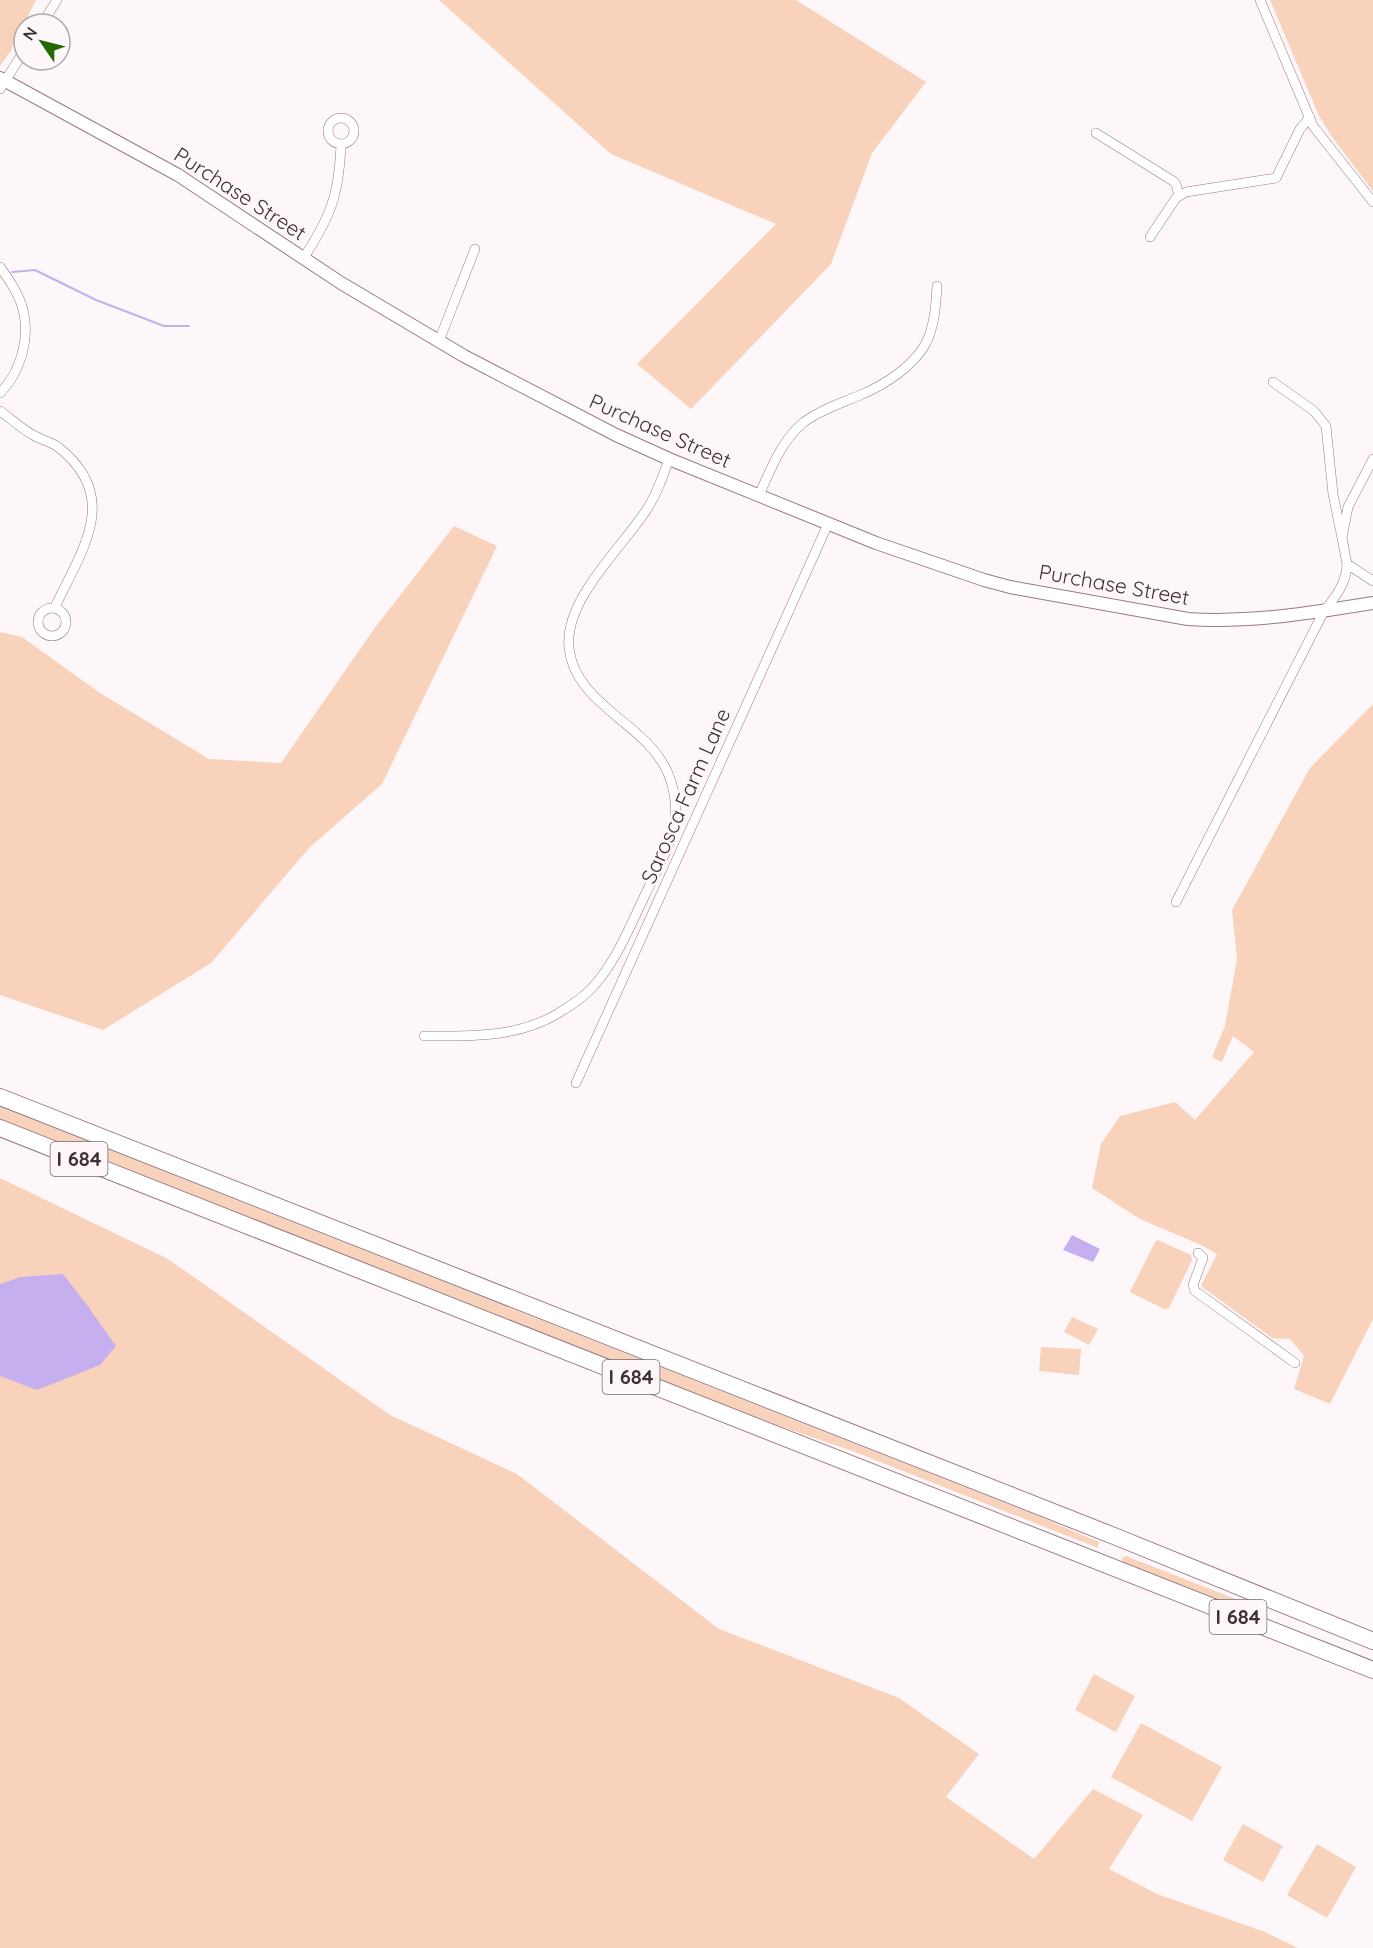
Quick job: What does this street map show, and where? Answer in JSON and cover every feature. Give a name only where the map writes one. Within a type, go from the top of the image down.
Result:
[{"type":"highway","name":"I 684","points":[[0,1097],[1114,1536],[1373,1641]]},
{"type":"highway","name":"I 684","points":[[0,1128],[1373,1670]]},
{"type":"main road","name":"Purchase Street","points":[[2,82],[178,175],[303,259],[389,313],[577,415],[669,459],[876,543],[1002,585],[1154,614],[1218,621],[1324,611],[1373,603]]},
{"type":"street","points":[[1260,0],[1313,126],[1373,202]]},
{"type":"street","points":[[2,82],[12,68]]},
{"type":"street","points":[[1150,237],[1179,196],[1186,192],[1276,178],[1300,129],[1310,117]]},
{"type":"street","points":[[1096,133],[1173,181],[1179,196]]},
{"type":"street","points":[[303,259],[319,234],[332,206],[339,178],[341,144]]},
{"type":"street","points":[[439,341],[475,249]]},
{"type":"street","points":[[0,267],[14,287],[24,313],[24,346],[16,370],[0,393]]},
{"type":"street","points":[[759,495],[780,451],[790,435],[804,422],[821,411],[878,388],[899,373],[917,355],[929,339],[934,320],[937,286]]},
{"type":"street","points":[[1176,902],[1324,611],[1347,572],[1326,426],[1314,411],[1273,382]]},
{"type":"street","points":[[0,411],[32,435],[55,445],[68,455],[81,471],[90,488],[94,504],[88,536],[55,607]]},
{"type":"street","points":[[424,1036],[492,1034],[529,1027],[555,1015],[588,992],[606,971],[620,947],[659,864],[674,827],[676,810],[667,770],[655,750],[631,726],[591,694],[572,662],[568,646],[574,613],[620,542],[655,497],[669,459]]},
{"type":"street","points":[[1342,538],[1348,507],[1373,459]]},
{"type":"street","name":"Sarosca Farm Lane","points":[[576,1083],[828,524]]},
{"type":"street","points":[[1347,564],[1373,581]]},
{"type":"street","points":[[1197,1253],[1203,1258],[1193,1285],[1195,1291],[1296,1363]]},
{"type":"shaded area","points":[[0,0],[36,0],[30,12],[12,12],[12,48],[0,66]]},
{"type":"shaded area","points":[[439,0],[796,0],[926,82],[872,153],[831,264],[691,409],[637,364],[776,224],[611,154]]},
{"type":"shaded area","points":[[1270,0],[1373,0],[1373,191],[1319,116]]},
{"type":"shaded area","points":[[454,526],[497,546],[382,784],[310,847],[211,963],[103,1030],[0,995],[0,632],[22,637],[100,693],[209,759],[281,763],[374,629]]},
{"type":"shaded area","points":[[1373,704],[1373,1319],[1330,1404],[1294,1389],[1304,1356],[1290,1339],[1272,1338],[1201,1286],[1217,1254],[1140,1219],[1092,1188],[1101,1144],[1120,1116],[1175,1102],[1195,1120],[1254,1052],[1233,1036],[1222,1062],[1212,1057],[1225,1026],[1237,959],[1232,910],[1310,768]]},
{"type":"shaded area","points":[[0,1107],[1033,1514],[1099,1542],[1098,1548],[855,1452],[771,1423],[0,1119]]},
{"type":"shaded area","points":[[0,1178],[168,1259],[390,1415],[517,1474],[719,1629],[899,1698],[979,1754],[946,1797],[1034,1859],[1093,1789],[1143,1815],[1109,1869],[1157,1894],[1265,1932],[1298,1948],[0,1948]]},
{"type":"shaded area","points":[[1072,1235],[1100,1249],[1093,1262],[1063,1250]]},
{"type":"shaded area","points":[[1158,1240],[1191,1255],[1192,1260],[1169,1308],[1164,1309],[1130,1292]]},
{"type":"shaded area","points":[[63,1274],[116,1346],[100,1365],[37,1390],[0,1376],[0,1284],[21,1277]]},
{"type":"shaded area","points":[[1072,1317],[1098,1329],[1089,1345],[1064,1332]]},
{"type":"shaded area","points":[[1041,1347],[1081,1349],[1079,1375],[1039,1371]]},
{"type":"shaded area","points":[[1126,1556],[1266,1611],[1264,1618],[1122,1562],[1122,1558]]},
{"type":"shaded area","points":[[1094,1674],[1135,1696],[1116,1732],[1075,1710]]},
{"type":"shaded area","points":[[1141,1723],[1222,1767],[1192,1821],[1111,1777]]},
{"type":"shaded area","points":[[1243,1824],[1283,1846],[1263,1882],[1223,1860]]},
{"type":"shaded area","points":[[1317,1844],[1356,1867],[1327,1918],[1287,1895]]},
{"type":"waterway","points":[[12,272],[35,270],[96,300],[164,326],[189,326]]}]
